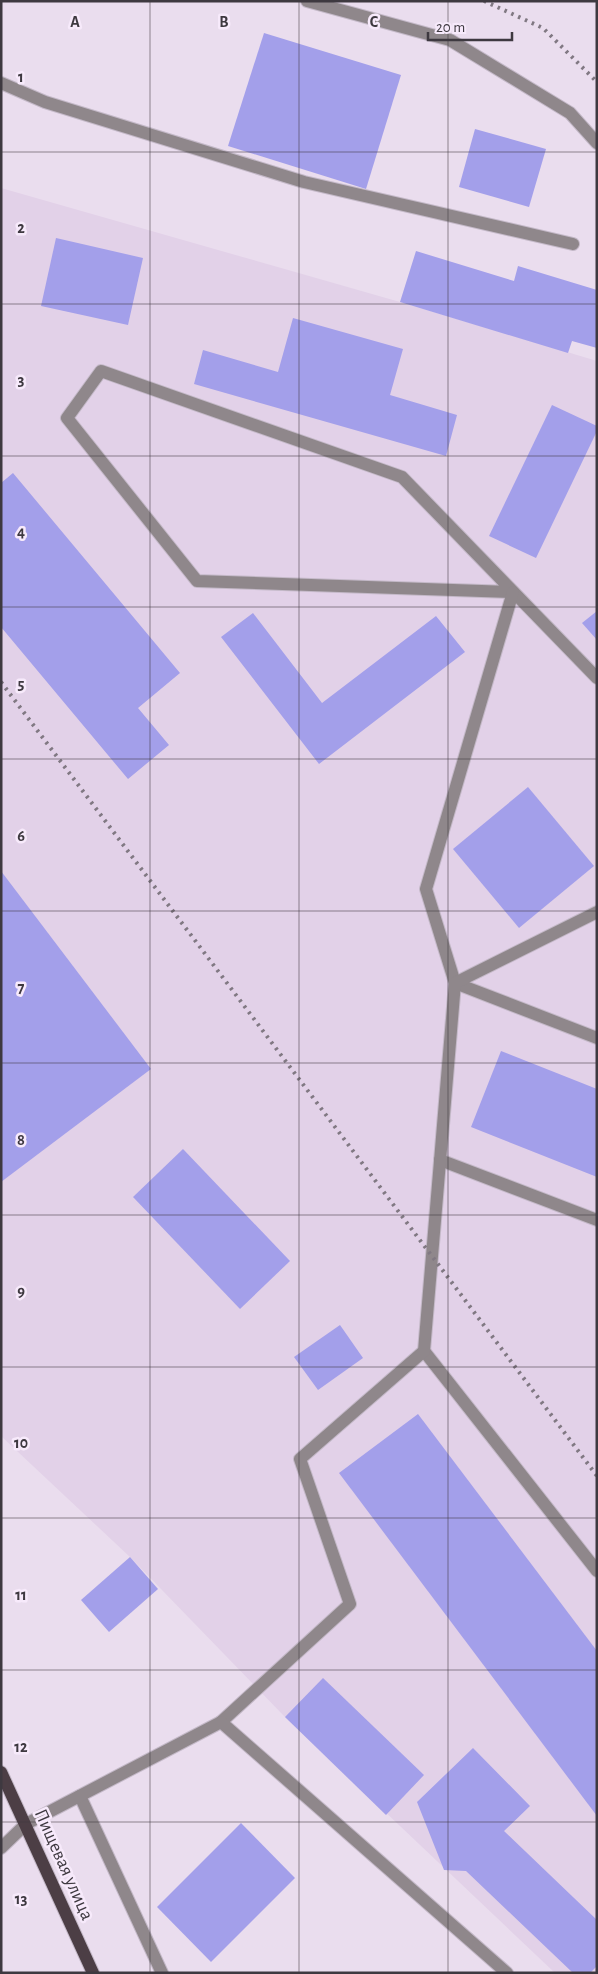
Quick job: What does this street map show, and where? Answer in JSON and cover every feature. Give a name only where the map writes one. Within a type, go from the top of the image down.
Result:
[{"type":"main road","name":"Пищевая улица","points":[[1,1772],[93,1973]]},
{"type":"lane","points":[[307,1],[450,40],[570,113],[597,143]]},
{"type":"lane","points":[[1,83],[45,102],[304,182],[573,244]]},
{"type":"lane","points":[[513,592],[197,581],[67,418],[101,371],[402,477],[597,678]]},
{"type":"lane","points":[[513,592],[426,889],[455,983],[424,1351],[597,1571]]},
{"type":"lane","points":[[455,983],[597,912]]},
{"type":"lane","points":[[455,983],[597,1038]]},
{"type":"lane","points":[[440,1160],[597,1220]]},
{"type":"lane","points":[[1,1848],[26,1824],[221,1722],[350,1604],[300,1459],[424,1351]]},
{"type":"lane","points":[[221,1722],[507,1973]]},
{"type":"lane","points":[[80,1796],[162,1973]]},
{"type":"shaded area","points":[[1,188],[400,302],[597,361],[597,1973],[555,1973],[285,1717],[130,1557],[1,1436]]},
{"type":"building","points":[[264,33],[401,75],[366,189],[228,146]]},
{"type":"building","points":[[475,129],[546,149],[529,207],[459,187]]},
{"type":"building","points":[[56,238],[143,258],[128,325],[41,306]]},
{"type":"building","points":[[416,251],[514,281],[518,266],[597,290],[597,348],[572,341],[568,353],[400,302]]},
{"type":"building","points":[[293,318],[403,349],[390,395],[457,415],[446,456],[194,384],[203,350],[278,372]]},
{"type":"building","points":[[552,405],[597,426],[597,431],[536,558],[489,536]]},
{"type":"building","points":[[13,473],[180,673],[138,708],[169,745],[128,779],[1,627],[1,483]]},
{"type":"building","points":[[597,611],[597,640],[582,623]]},
{"type":"building","points":[[253,613],[322,703],[436,616],[465,652],[319,764],[221,637]]},
{"type":"building","points":[[528,787],[594,866],[519,928],[453,849]]},
{"type":"building","points":[[1,871],[151,1069],[1,1182]]},
{"type":"building","points":[[501,1051],[597,1089],[597,1177],[471,1127]]},
{"type":"building","points":[[183,1149],[290,1261],[240,1309],[133,1197]]},
{"type":"building","points":[[340,1325],[363,1358],[318,1390],[294,1357]]},
{"type":"building","points":[[418,1414],[597,1651],[597,1816],[339,1473]]},
{"type":"building","points":[[130,1557],[158,1589],[109,1632],[81,1600]]},
{"type":"building","points":[[323,1678],[424,1775],[386,1815],[285,1717]]},
{"type":"building","points":[[473,1748],[530,1806],[504,1831],[597,1920],[597,1966],[590,1973],[573,1973],[466,1871],[444,1870],[417,1802]]},
{"type":"building","points":[[241,1823],[295,1878],[211,1962],[157,1907]]},
{"type":"railway","points":[[484,1],[543,28],[597,82]]},
{"type":"railway","points":[[1,682],[597,1476]]}]
